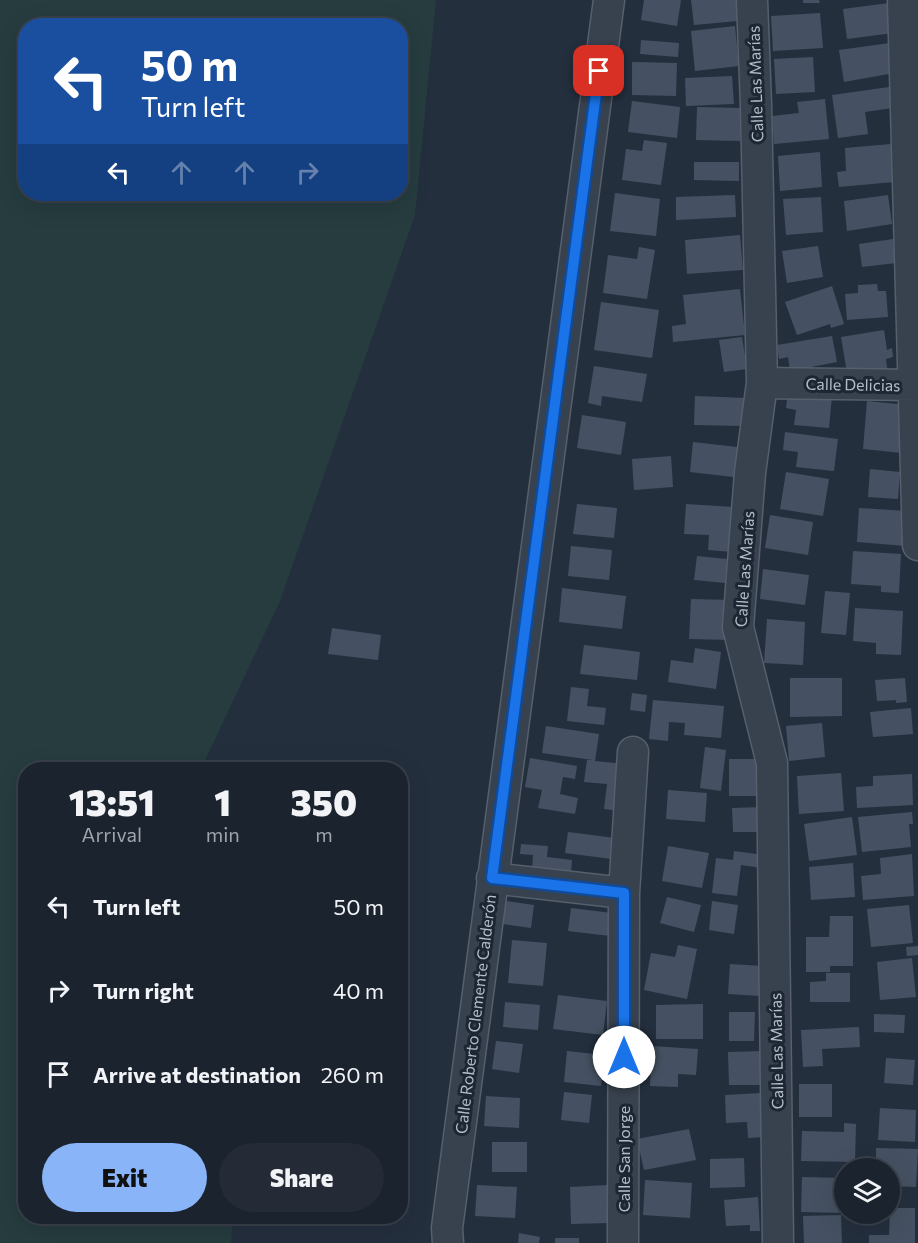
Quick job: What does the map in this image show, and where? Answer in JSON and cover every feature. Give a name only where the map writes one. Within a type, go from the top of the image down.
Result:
[{"type":"street","name":"Calle Roberto Clemente Calderón","points":[[448,1243],[447,1228],[492,878],[609,0]]},
{"type":"street","name":"Calle Las Marías","points":[[752,0],[756,105],[775,383],[750,473],[738,627],[772,763],[778,1243]]},
{"type":"street","points":[[903,0],[916,385],[918,545]]},
{"type":"street","name":"Calle Delicias","points":[[775,383],[916,385]]},
{"type":"street","name":"Calle San Jorge","points":[[623,1243],[624,893],[633,752]]},
{"type":"street","points":[[492,878],[624,893]]},
{"type":"green space","points":[[0,0],[436,0],[415,215],[280,601],[204,762],[18,762],[18,1224],[232,1224],[231,1243],[0,1243]]},
{"type":"building","points":[[644,0],[681,0],[677,26],[641,20]]},
{"type":"building","points":[[691,0],[736,0],[738,21],[694,25]]},
{"type":"building","points":[[803,0],[819,0],[820,3],[803,3]]},
{"type":"building","points":[[889,3],[893,33],[847,39],[843,9]]},
{"type":"building","points":[[820,13],[823,48],[773,51],[771,16]]},
{"type":"building","points":[[735,26],[739,66],[695,71],[691,31]]},
{"type":"building","points":[[641,40],[679,43],[678,57],[640,54]]},
{"type":"building","points":[[890,43],[894,73],[844,82],[839,50]]},
{"type":"building","points":[[813,57],[815,92],[776,94],[774,59]]},
{"type":"building","points":[[632,62],[677,63],[676,96],[632,95]]},
{"type":"building","points":[[732,76],[734,104],[686,106],[685,78]]},
{"type":"building","points":[[889,87],[892,108],[865,112],[868,134],[838,138],[832,95]]},
{"type":"building","points":[[825,99],[829,139],[774,144],[772,116],[799,113],[797,102]]},
{"type":"building","points":[[632,101],[680,107],[677,138],[628,132]]},
{"type":"building","points":[[697,107],[741,108],[740,141],[696,140]]},
{"type":"building","points":[[644,140],[667,143],[661,185],[622,180],[626,149],[642,151]]},
{"type":"building","points":[[891,144],[894,182],[839,187],[837,172],[846,171],[845,148]]},
{"type":"building","points":[[820,152],[822,187],[780,191],[778,156]]},
{"type":"building","points":[[694,162],[739,162],[739,181],[694,180]]},
{"type":"building","points":[[615,193],[660,199],[656,236],[610,231]]},
{"type":"building","points":[[735,195],[736,217],[676,220],[676,197]]},
{"type":"building","points":[[888,195],[892,224],[847,231],[844,201]]},
{"type":"building","points":[[821,197],[823,232],[786,235],[783,199]]},
{"type":"building","points":[[740,235],[743,270],[687,274],[685,240]]},
{"type":"building","points":[[893,239],[896,263],[862,267],[859,244]]},
{"type":"building","points":[[818,246],[823,277],[787,283],[782,251]]},
{"type":"building","points":[[639,247],[655,250],[647,299],[603,293],[608,255],[637,259]]},
{"type":"building","points":[[877,284],[878,291],[886,291],[888,317],[847,320],[845,294],[858,293],[858,285]]},
{"type":"building","points":[[832,286],[844,324],[831,328],[830,324],[797,335],[785,302]]},
{"type":"building","points":[[740,289],[745,335],[673,342],[672,326],[686,324],[683,295]]},
{"type":"building","points":[[601,302],[659,310],[652,358],[594,350]]},
{"type":"building","points":[[884,330],[887,350],[892,348],[893,357],[886,359],[888,375],[847,373],[841,337]]},
{"type":"building","points":[[832,336],[837,362],[790,371],[788,357],[779,359],[777,345]]},
{"type":"building","points":[[742,337],[747,369],[724,372],[719,340]]},
{"type":"building","points":[[594,366],[647,374],[642,402],[602,396],[601,406],[588,403]]},
{"type":"building","points":[[788,392],[832,396],[829,428],[794,425],[796,410],[786,408]]},
{"type":"building","points":[[695,396],[746,398],[745,426],[694,425]]},
{"type":"building","points":[[867,401],[906,405],[902,453],[863,449]]},
{"type":"building","points":[[582,415],[626,422],[621,455],[577,448]]},
{"type":"building","points":[[785,432],[838,439],[834,471],[796,467],[798,452],[783,450]]},
{"type":"building","points":[[693,442],[746,448],[742,478],[690,472]]},
{"type":"building","points":[[671,456],[673,487],[634,490],[632,459]]},
{"type":"building","points":[[870,469],[900,472],[898,499],[868,497]]},
{"type":"building","points":[[786,472],[829,479],[823,516],[780,509]]},
{"type":"building","points":[[577,504],[617,508],[614,538],[573,534]]},
{"type":"building","points":[[686,504],[734,507],[732,552],[708,550],[709,535],[684,534]]},
{"type":"building","points":[[859,508],[908,511],[906,546],[857,542]]},
{"type":"building","points":[[770,515],[813,522],[808,555],[765,548]]},
{"type":"building","points":[[571,546],[612,550],[609,580],[568,576]]},
{"type":"building","points":[[853,551],[901,554],[899,593],[881,592],[881,586],[851,584]]},
{"type":"building","points":[[697,556],[727,559],[725,583],[694,580]]},
{"type":"building","points":[[763,569],[809,575],[805,605],[760,599]]},
{"type":"building","points":[[562,588],[626,596],[622,629],[559,622]]},
{"type":"building","points":[[825,591],[850,593],[846,635],[821,633]]},
{"type":"building","points":[[691,599],[731,600],[730,640],[689,639]]},
{"type":"building","points":[[855,608],[903,611],[901,655],[876,654],[876,643],[853,641]]},
{"type":"building","points":[[767,619],[805,622],[803,665],[764,663]]},
{"type":"building","points":[[332,628],[381,635],[378,660],[328,654]]},
{"type":"building","points":[[584,645],[640,652],[637,680],[580,674]]},
{"type":"building","points":[[695,648],[721,652],[716,689],[668,682],[671,660],[693,663]]},
{"type":"building","points":[[790,678],[842,678],[842,716],[790,717]]},
{"type":"building","points":[[905,678],[907,702],[877,701],[875,680]]},
{"type":"building","points":[[571,687],[589,689],[587,706],[606,708],[604,725],[567,721]]},
{"type":"building","points":[[632,693],[647,695],[645,712],[630,710]]},
{"type":"building","points":[[653,700],[724,706],[721,738],[684,735],[685,723],[669,722],[668,741],[649,739]]},
{"type":"building","points":[[911,708],[913,734],[873,737],[870,712]]},
{"type":"building","points":[[822,723],[825,757],[789,761],[786,726]]},
{"type":"building","points":[[546,726],[599,734],[595,761],[625,764],[620,811],[604,809],[607,784],[584,782],[587,760],[593,760],[542,753]]},
{"type":"building","points":[[705,747],[726,750],[721,791],[700,788]]},
{"type":"building","points":[[530,758],[577,766],[575,779],[563,777],[560,794],[578,798],[575,814],[538,808],[542,790],[525,787]]},
{"type":"building","points":[[729,759],[763,759],[763,796],[729,796]]},
{"type":"building","points":[[841,773],[844,811],[799,814],[797,776]]},
{"type":"building","points":[[912,774],[913,805],[857,808],[856,787],[873,786],[873,776]]},
{"type":"building","points":[[668,790],[707,793],[705,822],[666,819]]},
{"type":"building","points":[[764,807],[764,832],[733,832],[732,808]]},
{"type":"building","points":[[912,812],[913,824],[909,824],[911,847],[862,852],[858,817]]},
{"type":"building","points":[[852,817],[857,855],[809,861],[804,824]]},
{"type":"building","points":[[568,832],[615,838],[612,859],[565,853]]},
{"type":"building","points":[[521,844],[548,846],[547,857],[572,860],[571,874],[532,870],[533,855],[520,854]]},
{"type":"building","points":[[668,846],[709,853],[702,888],[662,881]]},
{"type":"building","points":[[734,851],[764,855],[762,868],[741,865],[737,896],[712,893],[716,858],[733,860]]},
{"type":"building","points":[[912,854],[914,896],[863,900],[861,876],[881,874],[880,858]]},
{"type":"building","points":[[853,863],[855,897],[811,900],[809,867]]},
{"type":"building","points":[[667,897],[701,905],[694,932],[660,923]]},
{"type":"building","points":[[506,901],[534,905],[531,928],[503,924]]},
{"type":"building","points":[[712,901],[738,905],[734,934],[709,930]]},
{"type":"building","points":[[909,905],[913,943],[871,947],[867,909]]},
{"type":"building","points":[[571,908],[612,913],[610,936],[568,931]]},
{"type":"building","points":[[830,916],[853,916],[853,966],[830,966],[830,972],[806,972],[806,937],[829,937]]},
{"type":"building","points":[[512,940],[547,943],[543,986],[508,983]]},
{"type":"building","points":[[678,945],[697,949],[687,999],[644,990],[651,953],[675,957]]},
{"type":"building","points":[[918,946],[918,955],[907,956],[906,947]]},
{"type":"building","points":[[912,958],[916,997],[880,1000],[877,962]]},
{"type":"building","points":[[730,964],[763,966],[760,996],[728,994]]},
{"type":"building","points":[[826,973],[850,973],[850,1002],[810,1002],[810,982],[826,981]]},
{"type":"building","points":[[558,995],[607,1001],[603,1035],[553,1029]]},
{"type":"building","points":[[505,1002],[540,1005],[538,1030],[503,1027]]},
{"type":"building","points":[[703,1004],[703,1039],[656,1039],[656,1005]]},
{"type":"building","points":[[729,1012],[755,1012],[754,1041],[729,1041]]},
{"type":"building","points":[[874,1014],[905,1015],[904,1033],[874,1032]]},
{"type":"building","points":[[859,1027],[860,1047],[822,1049],[823,1066],[803,1067],[801,1030]]},
{"type":"building","points":[[496,1041],[523,1044],[519,1073],[492,1069]]},
{"type":"building","points":[[652,1046],[698,1049],[696,1075],[678,1074],[678,1087],[650,1086]]},
{"type":"building","points":[[567,1051],[604,1055],[601,1086],[564,1082]]},
{"type":"building","points":[[764,1051],[765,1085],[729,1085],[728,1052]]},
{"type":"building","points":[[886,1058],[915,1060],[913,1085],[884,1083]]},
{"type":"building","points":[[799,1084],[832,1084],[832,1117],[799,1117]]},
{"type":"building","points":[[564,1092],[592,1095],[589,1123],[561,1120]]},
{"type":"building","points":[[761,1093],[763,1137],[748,1138],[747,1122],[726,1123],[725,1095]]},
{"type":"building","points":[[486,1096],[520,1098],[519,1128],[484,1126]]},
{"type":"building","points":[[880,1108],[916,1110],[915,1142],[878,1140]]},
{"type":"building","points":[[844,1123],[856,1124],[855,1158],[834,1158],[834,1162],[801,1161],[802,1131],[844,1132]]},
{"type":"building","points":[[689,1129],[696,1160],[644,1170],[637,1139]]},
{"type":"building","points":[[492,1142],[527,1142],[527,1172],[492,1172]]},
{"type":"building","points":[[876,1148],[918,1149],[916,1187],[900,1186],[900,1158],[876,1158]]},
{"type":"building","points":[[744,1158],[745,1187],[710,1188],[710,1159]]},
{"type":"building","points":[[802,1177],[834,1178],[834,1213],[801,1212]]},
{"type":"building","points":[[645,1180],[692,1183],[690,1218],[643,1215]]},
{"type":"building","points":[[477,1185],[517,1187],[515,1218],[475,1216]]},
{"type":"building","points":[[608,1185],[609,1223],[571,1224],[570,1187]]},
{"type":"building","points":[[758,1197],[760,1231],[750,1231],[750,1225],[726,1226],[724,1200]]},
{"type":"building","points":[[900,1208],[915,1208],[915,1243],[869,1243],[869,1235],[889,1235],[889,1224],[900,1224]]},
{"type":"building","points":[[834,1215],[834,1224],[841,1224],[842,1243],[804,1243],[803,1216]]},
{"type":"building","points":[[519,1233],[540,1237],[539,1243],[518,1243]]},
{"type":"building","points":[[555,1238],[579,1238],[579,1243],[555,1243]]},
{"type":"route","points":[[599,71],[492,878],[624,893],[624,1057]]}]
